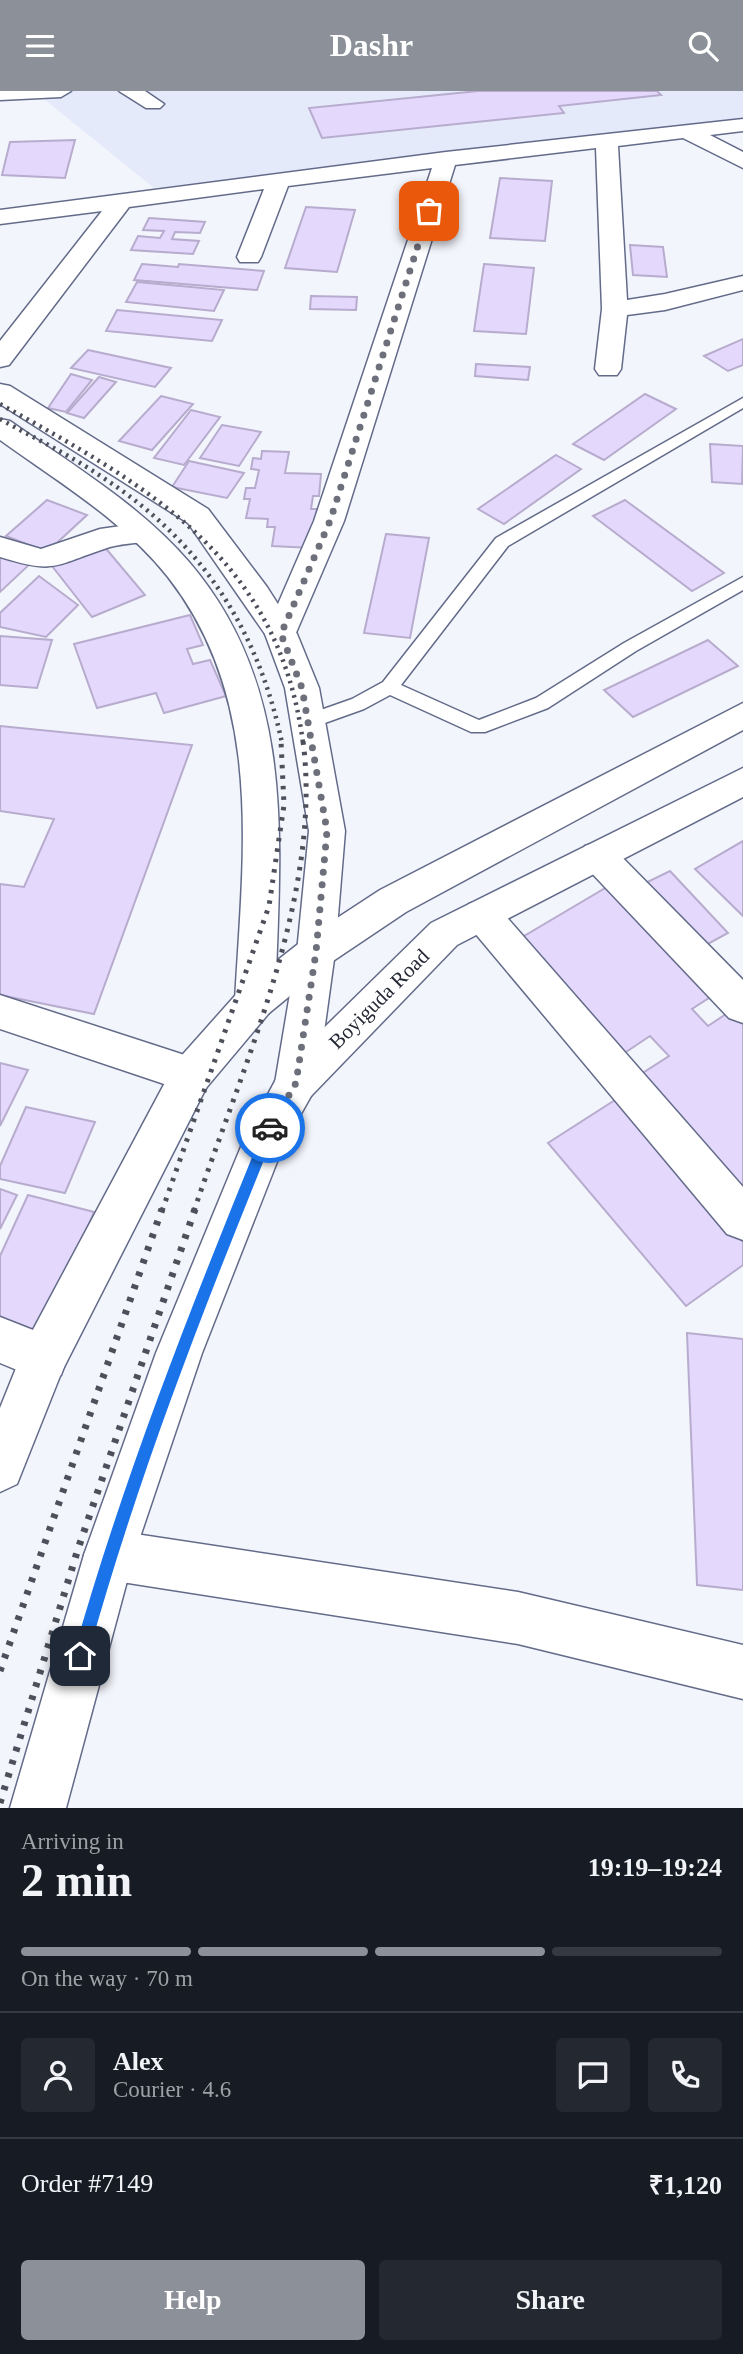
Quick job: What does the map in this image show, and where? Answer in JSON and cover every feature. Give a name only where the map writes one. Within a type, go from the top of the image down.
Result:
[{"type":"street","points":[[2,100],[61,91]]},
{"type":"street","points":[[129,91],[153,104]]},
{"type":"street","points":[[0,217],[446,159],[743,125]]},
{"type":"street","points":[[687,132],[743,161]]},
{"type":"street","points":[[607,141],[615,309],[608,369]]},
{"type":"street","points":[[281,634],[330,521],[446,159]]},
{"type":"street","points":[[249,257],[279,181]]},
{"type":"street","points":[[0,359],[121,202]]},
{"type":"street","points":[[615,309],[665,302],[743,283]]},
{"type":"street","points":[[0,392],[198,516],[281,634],[302,688],[327,831],[316,952],[296,1083]]},
{"type":"street","points":[[0,427],[142,533],[177,568],[214,618],[234,658],[248,697],[256,733],[261,788],[255,1001]]},
{"type":"street","points":[[0,547],[40,559],[63,555],[100,539],[142,533]]},
{"type":"street","points":[[0,1467],[44,1358],[191,1075],[255,1001],[316,952],[393,901],[743,715]]},
{"type":"street","name":"Boyiguda Road","points":[[38,1808],[109,1555],[179,1353],[266,1136],[296,1083],[444,934],[743,781]]},
{"type":"street","points":[[598,856],[743,1006]]},
{"type":"street","points":[[482,915],[743,1219]]},
{"type":"street","points":[[0,1012],[191,1075]]},
{"type":"street","points":[[0,1340],[44,1358]]},
{"type":"street","points":[[109,1555],[518,1618],[743,1672]]},
{"type":"lane","points":[[308,722],[358,704],[389,687],[502,542],[742,403]]},
{"type":"lane","points":[[389,687],[478,727],[542,703],[630,647],[743,583]]},
{"type":"shaded area","points":[[34,91],[743,91],[743,121],[154,188]]},
{"type":"building","points":[[478,91],[657,91],[661,95],[559,106],[564,113],[322,138],[309,108]]},
{"type":"building","points":[[75,140],[65,178],[2,175],[10,142]]},
{"type":"building","points":[[500,178],[552,181],[545,241],[490,238]]},
{"type":"building","points":[[306,207],[355,210],[337,272],[285,268]]},
{"type":"building","points":[[149,218],[205,222],[200,233],[175,232],[172,239],[199,241],[193,254],[131,250],[138,236],[160,238],[164,231],[143,230]]},
{"type":"building","points":[[630,245],[663,247],[667,277],[633,275]]},
{"type":"building","points":[[142,264],[178,267],[179,264],[264,271],[257,290],[134,280]]},
{"type":"building","points":[[484,264],[534,268],[526,334],[474,331]]},
{"type":"building","points":[[137,282],[224,290],[214,311],[126,302]]},
{"type":"building","points":[[311,296],[357,297],[356,310],[310,309]]},
{"type":"building","points":[[117,310],[222,320],[212,341],[106,331]]},
{"type":"building","points":[[743,339],[743,365],[728,371],[704,356]]},
{"type":"building","points":[[88,350],[171,368],[155,387],[71,368]]},
{"type":"building","points":[[476,364],[530,367],[528,380],[475,376]]},
{"type":"building","points":[[71,374],[92,380],[66,412],[48,408]]},
{"type":"building","points":[[99,377],[116,382],[84,418],[67,413]]},
{"type":"building","points":[[645,394],[676,409],[604,460],[573,444]]},
{"type":"building","points":[[161,396],[193,404],[152,450],[119,441]]},
{"type":"building","points":[[191,410],[220,417],[184,465],[154,458]]},
{"type":"building","points":[[222,425],[261,432],[239,466],[200,458]]},
{"type":"building","points":[[710,444],[743,446],[742,484],[712,482]]},
{"type":"building","points":[[262,451],[289,452],[285,473],[321,474],[319,496],[313,496],[311,509],[317,509],[312,548],[272,546],[275,527],[267,527],[268,519],[246,518],[250,499],[244,499],[246,488],[255,488],[259,470],[251,469],[253,458],[261,459]]},
{"type":"building","points":[[556,455],[581,469],[504,524],[478,509]]},
{"type":"building","points":[[189,461],[244,473],[227,498],[172,487]]},
{"type":"building","points":[[47,500],[87,515],[47,552],[6,536]]},
{"type":"building","points":[[625,500],[724,573],[692,591],[593,516]]},
{"type":"building","points":[[386,534],[429,538],[410,638],[364,633]]},
{"type":"building","points":[[103,545],[145,595],[92,617],[52,566]]},
{"type":"building","points":[[0,552],[31,563],[0,592]]},
{"type":"building","points":[[39,576],[78,605],[46,637],[0,627],[0,613]]},
{"type":"building","points":[[190,615],[203,645],[187,649],[193,664],[210,660],[226,696],[164,713],[156,693],[97,708],[74,644]]},
{"type":"building","points":[[0,636],[52,640],[37,688],[0,685]]},
{"type":"building","points":[[708,640],[738,666],[633,717],[604,690]]},
{"type":"building","points":[[0,726],[192,745],[94,1014],[0,995],[0,884],[24,887],[54,819],[0,811]]},
{"type":"building","points":[[743,841],[743,916],[695,869]]},
{"type":"building","points":[[670,871],[728,933],[695,951],[637,887]]},
{"type":"building","points":[[607,887],[715,994],[692,1009],[708,1026],[732,1010],[743,1021],[743,1188],[638,1076],[669,1056],[650,1036],[620,1056],[514,942]]},
{"type":"building","points":[[0,1063],[28,1070],[0,1126]]},
{"type":"building","points":[[615,1100],[743,1242],[743,1265],[686,1306],[548,1143]]},
{"type":"building","points":[[26,1107],[95,1122],[65,1193],[0,1179],[0,1166]]},
{"type":"building","points":[[0,1189],[17,1195],[0,1229]]},
{"type":"building","points":[[28,1195],[94,1212],[41,1338],[0,1327],[0,1256]]},
{"type":"building","points":[[687,1333],[743,1339],[743,1590],[697,1585]]},
{"type":"railway","points":[[0,404],[106,466],[155,499],[198,535],[236,576],[266,624],[289,679],[303,743]]},
{"type":"railway","points":[[0,419],[102,477],[137,502],[196,559],[220,591],[258,662],[282,743]]},
{"type":"railway","points":[[162,1211],[269,906],[284,805],[281,741]]},
{"type":"railway","points":[[194,1211],[255,1039],[290,919],[301,859],[306,799],[303,741]]},
{"type":"railway","points":[[0,1671],[162,1209]]},
{"type":"railway","points":[[0,1803],[78,1549],[195,1209]]},
{"type":"way so far","points":[[270,1128],[296,1083],[316,952],[327,831],[302,688],[281,634],[330,521],[429,211]]},
{"type":"route","points":[[80,1656],[109,1555],[179,1353],[270,1128]]}]
